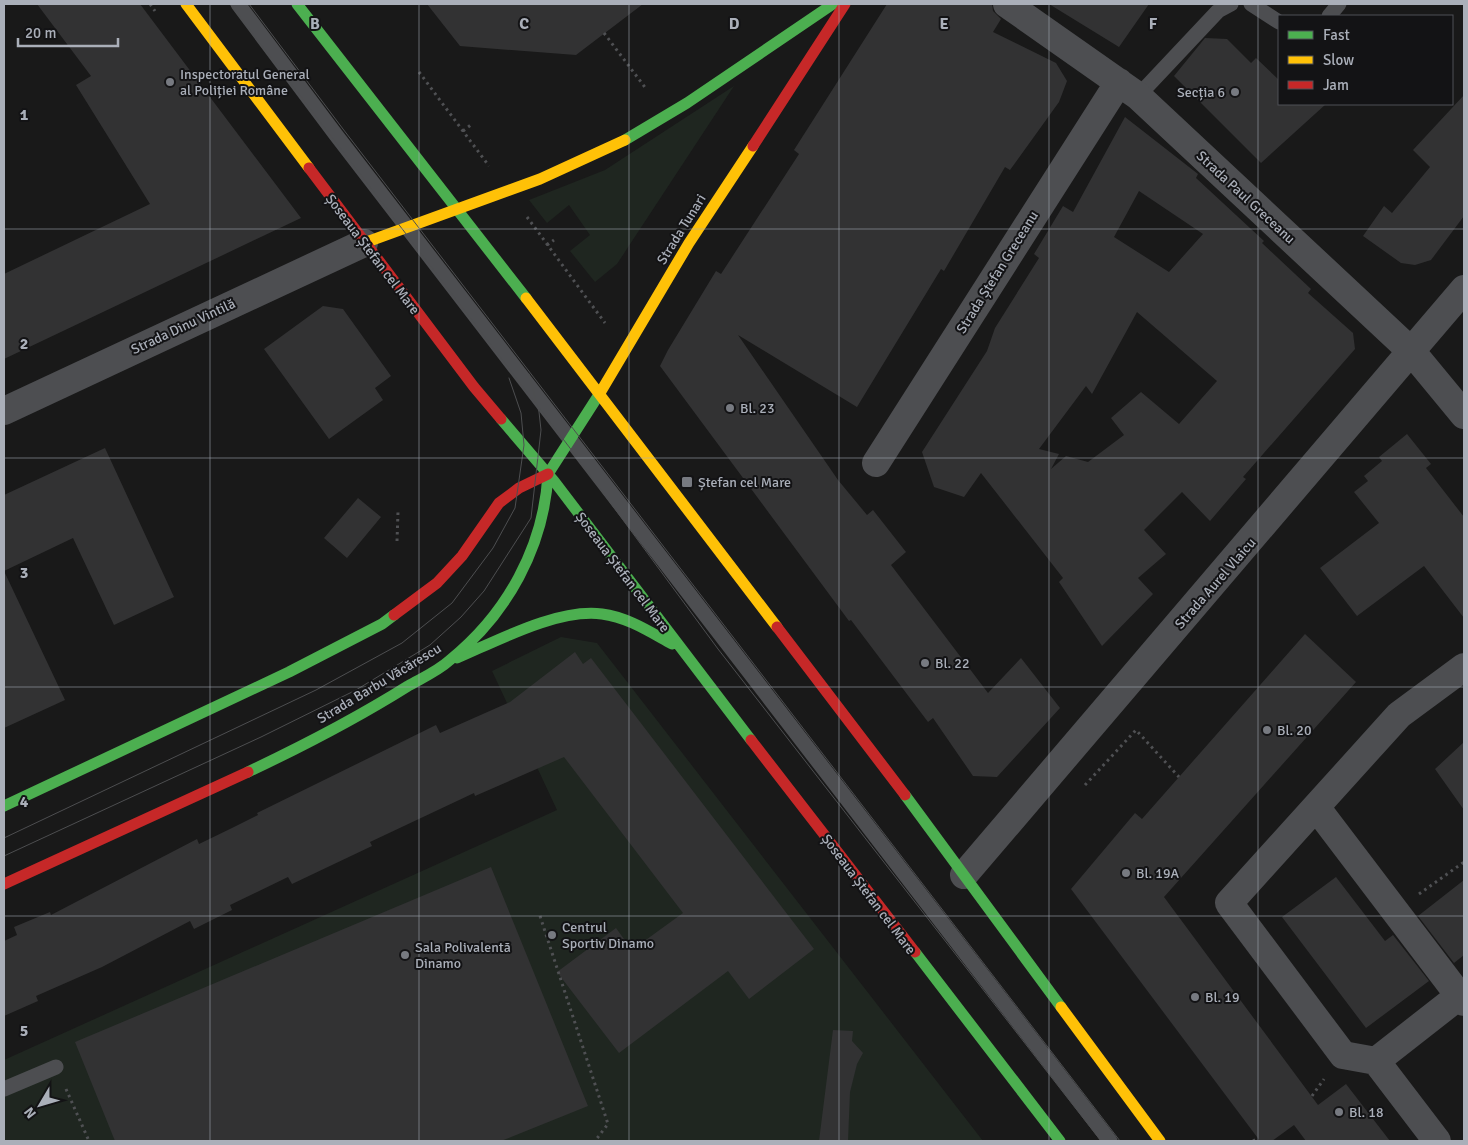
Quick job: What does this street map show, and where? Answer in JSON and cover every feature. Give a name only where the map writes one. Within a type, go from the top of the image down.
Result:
[{"type":"main road","name":"Șoseaua Ștefan cel Mare","points":[[186,4],[474,387],[548,474],[1060,1141]]},
{"type":"main road","points":[[297,4],[374,106],[456,208],[600,394],[700,529],[846,715],[1160,1141]]},
{"type":"main road","points":[[364,243],[508,190],[597,154],[666,115],[833,4]]},
{"type":"main road","name":"Strada Tunari","points":[[548,474],[600,394],[688,243],[845,4]]},
{"type":"main road","points":[[4,806],[290,672],[382,624],[437,583],[462,556],[499,503],[519,488],[548,474]]},
{"type":"main road","name":"Strada Barbu Văcărescu","points":[[4,884],[286,755],[372,708],[451,660],[509,592],[534,550],[549,493],[548,474]]},
{"type":"main road","points":[[451,660],[554,620],[601,613],[633,623],[680,648]]},
{"type":"street","name":"Strada Paul Greceanu","points":[[1007,4],[1128,89],[1412,352],[1464,415]]},
{"type":"street","name":"Strada Ștefan Greceanu","points":[[876,463],[1128,89]]},
{"type":"street","name":"Strada Dinu Vintilă","points":[[4,411],[364,243]]},
{"type":"street","name":"Strada Aurel Vlaicu","points":[[964,875],[1464,289]]},
{"type":"street","points":[[1437,1141],[1376,1061],[1343,1054],[1229,903],[1399,715],[1464,667]]},
{"type":"street","points":[[1316,807],[1462,999],[1376,1061]]},
{"type":"lane","points":[[238,4],[571,438],[752,678],[1110,1141]]},
{"type":"lane","points":[[1128,89],[1218,11],[1231,4]]},
{"type":"lane","points":[[1251,4],[1278,21]]},
{"type":"lane","points":[[1330,15],[1340,4]]},
{"type":"lane","points":[[4,1089],[56,1067]]},
{"type":"path","points":[[604,33],[666,115]]},
{"type":"path","points":[[419,72],[626,350]]},
{"type":"path","points":[[463,131],[472,124]]},
{"type":"path","points":[[548,245],[554,240]]},
{"type":"path","points":[[397,541],[398,512]]},
{"type":"path","points":[[1084,787],[1136,730],[1179,777]]},
{"type":"path","points":[[1394,911],[1464,862]]},
{"type":"path","points":[[540,916],[608,1124],[596,1141]]},
{"type":"path","points":[[56,1067],[89,1141]]},
{"type":"path","points":[[1254,1141],[1258,1138]]},
{"type":"shaded area","points":[[734,86],[617,264],[595,282],[570,251],[590,235],[569,205],[547,223],[529,200],[605,170]]},
{"type":"shaded area","name":"Centrul Sportiv Dinamo","points":[[561,637],[597,643],[983,1141],[4,1141],[4,1060],[557,810],[492,671]]},
{"type":"building","points":[[37,4],[140,4],[301,218],[4,359],[4,274],[150,204],[76,85],[91,76]]},
{"type":"building","points":[[427,4],[643,4],[576,55],[460,46]]},
{"type":"building","points":[[887,4],[992,4],[993,11],[1001,19],[993,32],[1056,63],[1067,81],[1059,102],[1010,170],[1005,167],[944,271],[941,269],[857,407],[738,335],[838,480],[867,515],[873,510],[906,552],[891,565],[988,693],[1021,658],[1060,708],[997,777],[973,776],[933,718],[928,722],[851,620],[849,621],[660,366],[716,271],[721,274],[799,154],[794,150]]},
{"type":"building","points":[[1049,4],[1149,4],[1119,47]]},
{"type":"building","name":"Secția 6","points":[[1205,38],[1227,39],[1251,63],[1256,58],[1278,79],[1278,105],[1325,105],[1261,163],[1174,76]]},
{"type":"building","points":[[1464,95],[1464,216],[1431,260],[1415,265],[1401,263],[1363,236],[1384,206],[1392,213],[1430,167],[1413,150]]},
{"type":"building","points":[[1125,117],[1198,174],[1196,178],[1264,241],[1262,243],[1311,289],[1308,293],[1353,333],[1355,349],[1243,477],[1246,479],[1210,521],[1182,492],[1144,530],[1166,554],[1138,578],[1153,594],[1102,646],[1059,582],[1063,578],[981,473],[964,497],[934,487],[922,452],[987,351],[995,328],[1039,258],[1034,254],[1063,206],[1073,212]],"holes":[[[1139,191],[1203,234],[1169,272],[1114,237]],[[1137,312],[1217,381],[1179,424],[1141,392],[1111,418],[1124,435],[1088,462],[1066,456],[1051,469],[1059,454],[1039,449],[1086,386],[1092,394]]]},
{"type":"building","points":[[323,306],[343,309],[391,376],[375,388],[383,400],[329,439],[264,349]]},
{"type":"building","points":[[1407,434],[1431,464],[1426,468],[1464,517],[1464,618],[1424,566],[1357,616],[1320,568],[1379,523],[1354,492],[1368,481],[1364,476],[1382,461],[1379,457]]},
{"type":"building","points":[[105,448],[174,597],[114,625],[73,538],[4,571],[4,495]]},
{"type":"building","points":[[358,498],[381,517],[347,558],[324,538]]},
{"type":"building","points":[[4,571],[65,700],[4,728]]},
{"type":"building","points":[[1305,634],[1356,682],[1164,897],[1318,1105],[1346,1084],[1390,1141],[1306,1141],[1294,1125],[1272,1141],[1260,1141],[1071,889],[1135,813],[1142,819]]},
{"type":"building","points":[[575,652],[583,664],[591,658],[814,949],[749,999],[728,971],[619,1053],[557,972],[616,928],[632,950],[683,913],[564,757],[475,796],[474,793],[370,842],[372,846],[292,884],[288,877],[230,905],[232,910],[194,929],[190,921],[102,967],[36,996],[38,1001],[4,1016],[4,941],[17,935],[14,927],[50,912],[51,915],[197,839],[199,844],[258,815],[257,813],[436,725],[440,733],[510,702]]},
{"type":"building","points":[[1464,742],[1464,810],[1435,769]]},
{"type":"building","name":"Sala Polivalentă Dinamo","points":[[491,867],[588,1106],[501,1141],[115,1141],[75,1042]]},
{"type":"building","points":[[1336,877],[1385,941],[1393,935],[1429,981],[1366,1028],[1282,917]]},
{"type":"building","points":[[1464,880],[1464,955],[1454,963],[1418,916]]},
{"type":"building","points":[[833,1030],[853,1031],[852,1041],[863,1053],[857,1064],[850,1092],[848,1141],[819,1141]]},
{"type":"tram line","points":[[230,4],[573,452],[718,649],[1101,1141]]},
{"type":"tram line","points":[[249,4],[1120,1141]]},
{"type":"tram line","points":[[4,856],[261,737],[356,690],[430,645],[461,617],[484,591],[531,518],[541,430],[539,412],[529,374]]},
{"type":"tram line","points":[[4,838],[316,690],[402,643],[452,603],[493,548],[515,508],[524,445],[521,413],[509,378]]},
{"type":"traffic: fast","points":[[297,4],[526,298]]},
{"type":"traffic: fast","points":[[625,140],[687,103],[833,4]]},
{"type":"traffic: fast","points":[[548,474],[600,393]]},
{"type":"traffic: fast","points":[[501,419],[554,481],[751,740]]},
{"type":"traffic: fast","points":[[248,772],[330,731],[430,674],[445,664],[470,642],[489,622],[519,577],[539,527],[545,501],[548,474]]},
{"type":"traffic: fast","points":[[457,658],[528,627],[566,616],[585,613],[620,618],[672,644]]},
{"type":"traffic: fast","points":[[4,806],[289,672],[382,624],[394,615]]},
{"type":"traffic: fast","points":[[905,795],[1061,1007]]},
{"type":"traffic: fast","points":[[915,952],[1060,1141]]},
{"type":"traffic: slow","points":[[186,4],[309,168]]},
{"type":"traffic: slow","points":[[364,243],[540,179],[625,140]]},
{"type":"traffic: slow","points":[[600,393],[689,243],[753,146]]},
{"type":"traffic: slow","points":[[526,298],[777,627]]},
{"type":"traffic: slow","points":[[1061,1007],[1160,1141]]},
{"type":"traffic: jam","points":[[753,146],[845,4]]},
{"type":"traffic: jam","points":[[309,168],[474,387],[501,419]]},
{"type":"traffic: jam","points":[[394,615],[437,583],[462,556],[499,503],[519,488],[548,474]]},
{"type":"traffic: jam","points":[[777,627],[905,795]]},
{"type":"traffic: jam","points":[[751,740],[915,952]]},
{"type":"traffic: jam","points":[[4,884],[248,772]]},
{"type":"place","name":"Inspectoratul General al Poliției Române","points":[[170,82]]},
{"type":"place","name":"Secția 6","points":[[1235,92]]},
{"type":"place","name":"Bl. 23","points":[[730,408]]},
{"type":"place","name":"Ștefan cel Mare","points":[[687,482]]},
{"type":"place","name":"Bl. 22","points":[[925,663]]},
{"type":"place","name":"Bl. 20","points":[[1267,730]]},
{"type":"place","name":"Bl. 19A","points":[[1126,873]]},
{"type":"place","name":"Centrul Sportiv Dinamo","points":[[552,935]]},
{"type":"place","name":"Sala Polivalentă Dinamo","points":[[405,955]]},
{"type":"place","name":"Bl. 19","points":[[1195,997]]},
{"type":"place","name":"Bl. 18","points":[[1339,1112]]}]
